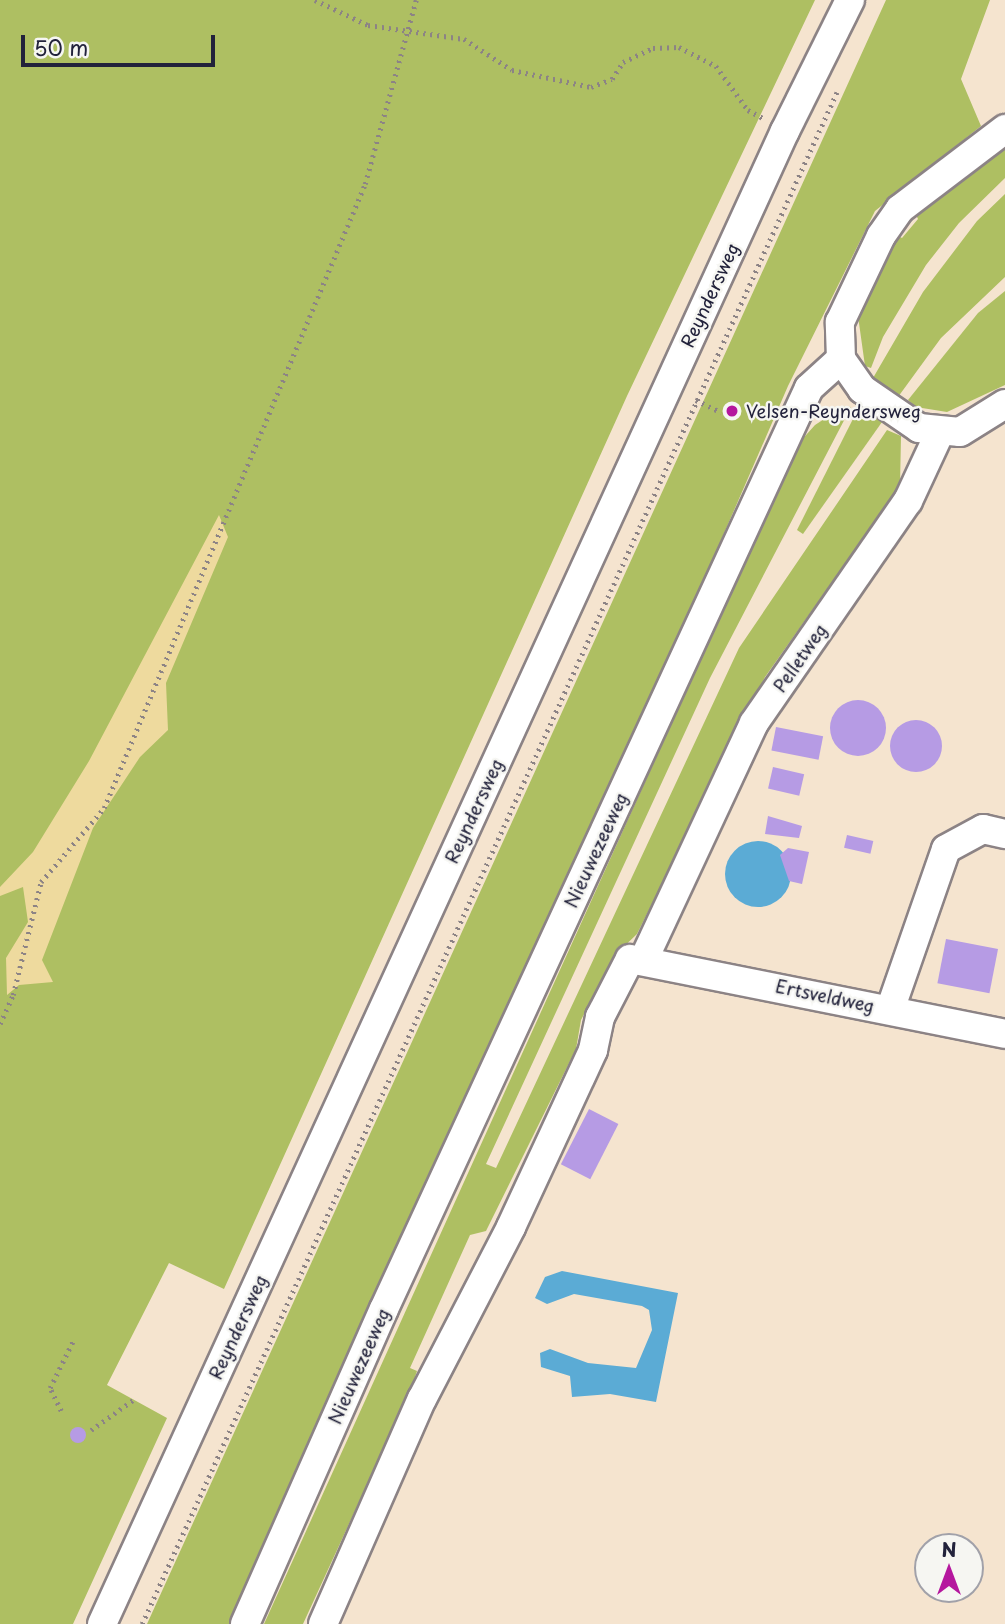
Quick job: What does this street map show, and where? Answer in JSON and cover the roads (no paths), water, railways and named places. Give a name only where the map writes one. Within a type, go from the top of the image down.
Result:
[{"type":"street","name":"Reyndersweg","points":[[102,1624],[785,131],[850,0]]},
{"type":"street","points":[[1005,129],[900,209],[881,236],[840,322],[841,359],[863,389],[892,412],[919,428],[960,432],[1005,404]]},
{"type":"street","name":"Nieuwezeeweg","points":[[245,1624],[384,1309],[809,388],[841,359]]},
{"type":"street","name":"Pelletweg","points":[[644,959],[754,723],[908,501],[940,432]]},
{"type":"street","points":[[890,1010],[946,849],[983,829],[1005,834]]},
{"type":"street","points":[[323,1624],[422,1399],[511,1227],[593,1050],[600,1017],[630,959],[644,959]]},
{"type":"street","name":"Ertsveldweg","points":[[644,959],[1005,1034]]},
{"type":"water","points":[[758,841],[771,843],[786,856],[791,874],[789,887],[776,902],[758,907],[745,905],[730,892],[725,874],[727,861],[740,846]]},
{"type":"water","points":[[562,1271],[678,1293],[656,1402],[610,1394],[572,1397],[570,1376],[541,1367],[540,1353],[550,1349],[588,1363],[636,1368],[652,1330],[649,1310],[642,1306],[574,1294],[547,1304],[535,1298],[545,1277]]},
{"type":"place","name":"Velsen-Reyndersweg","points":[[732,411]]}]
